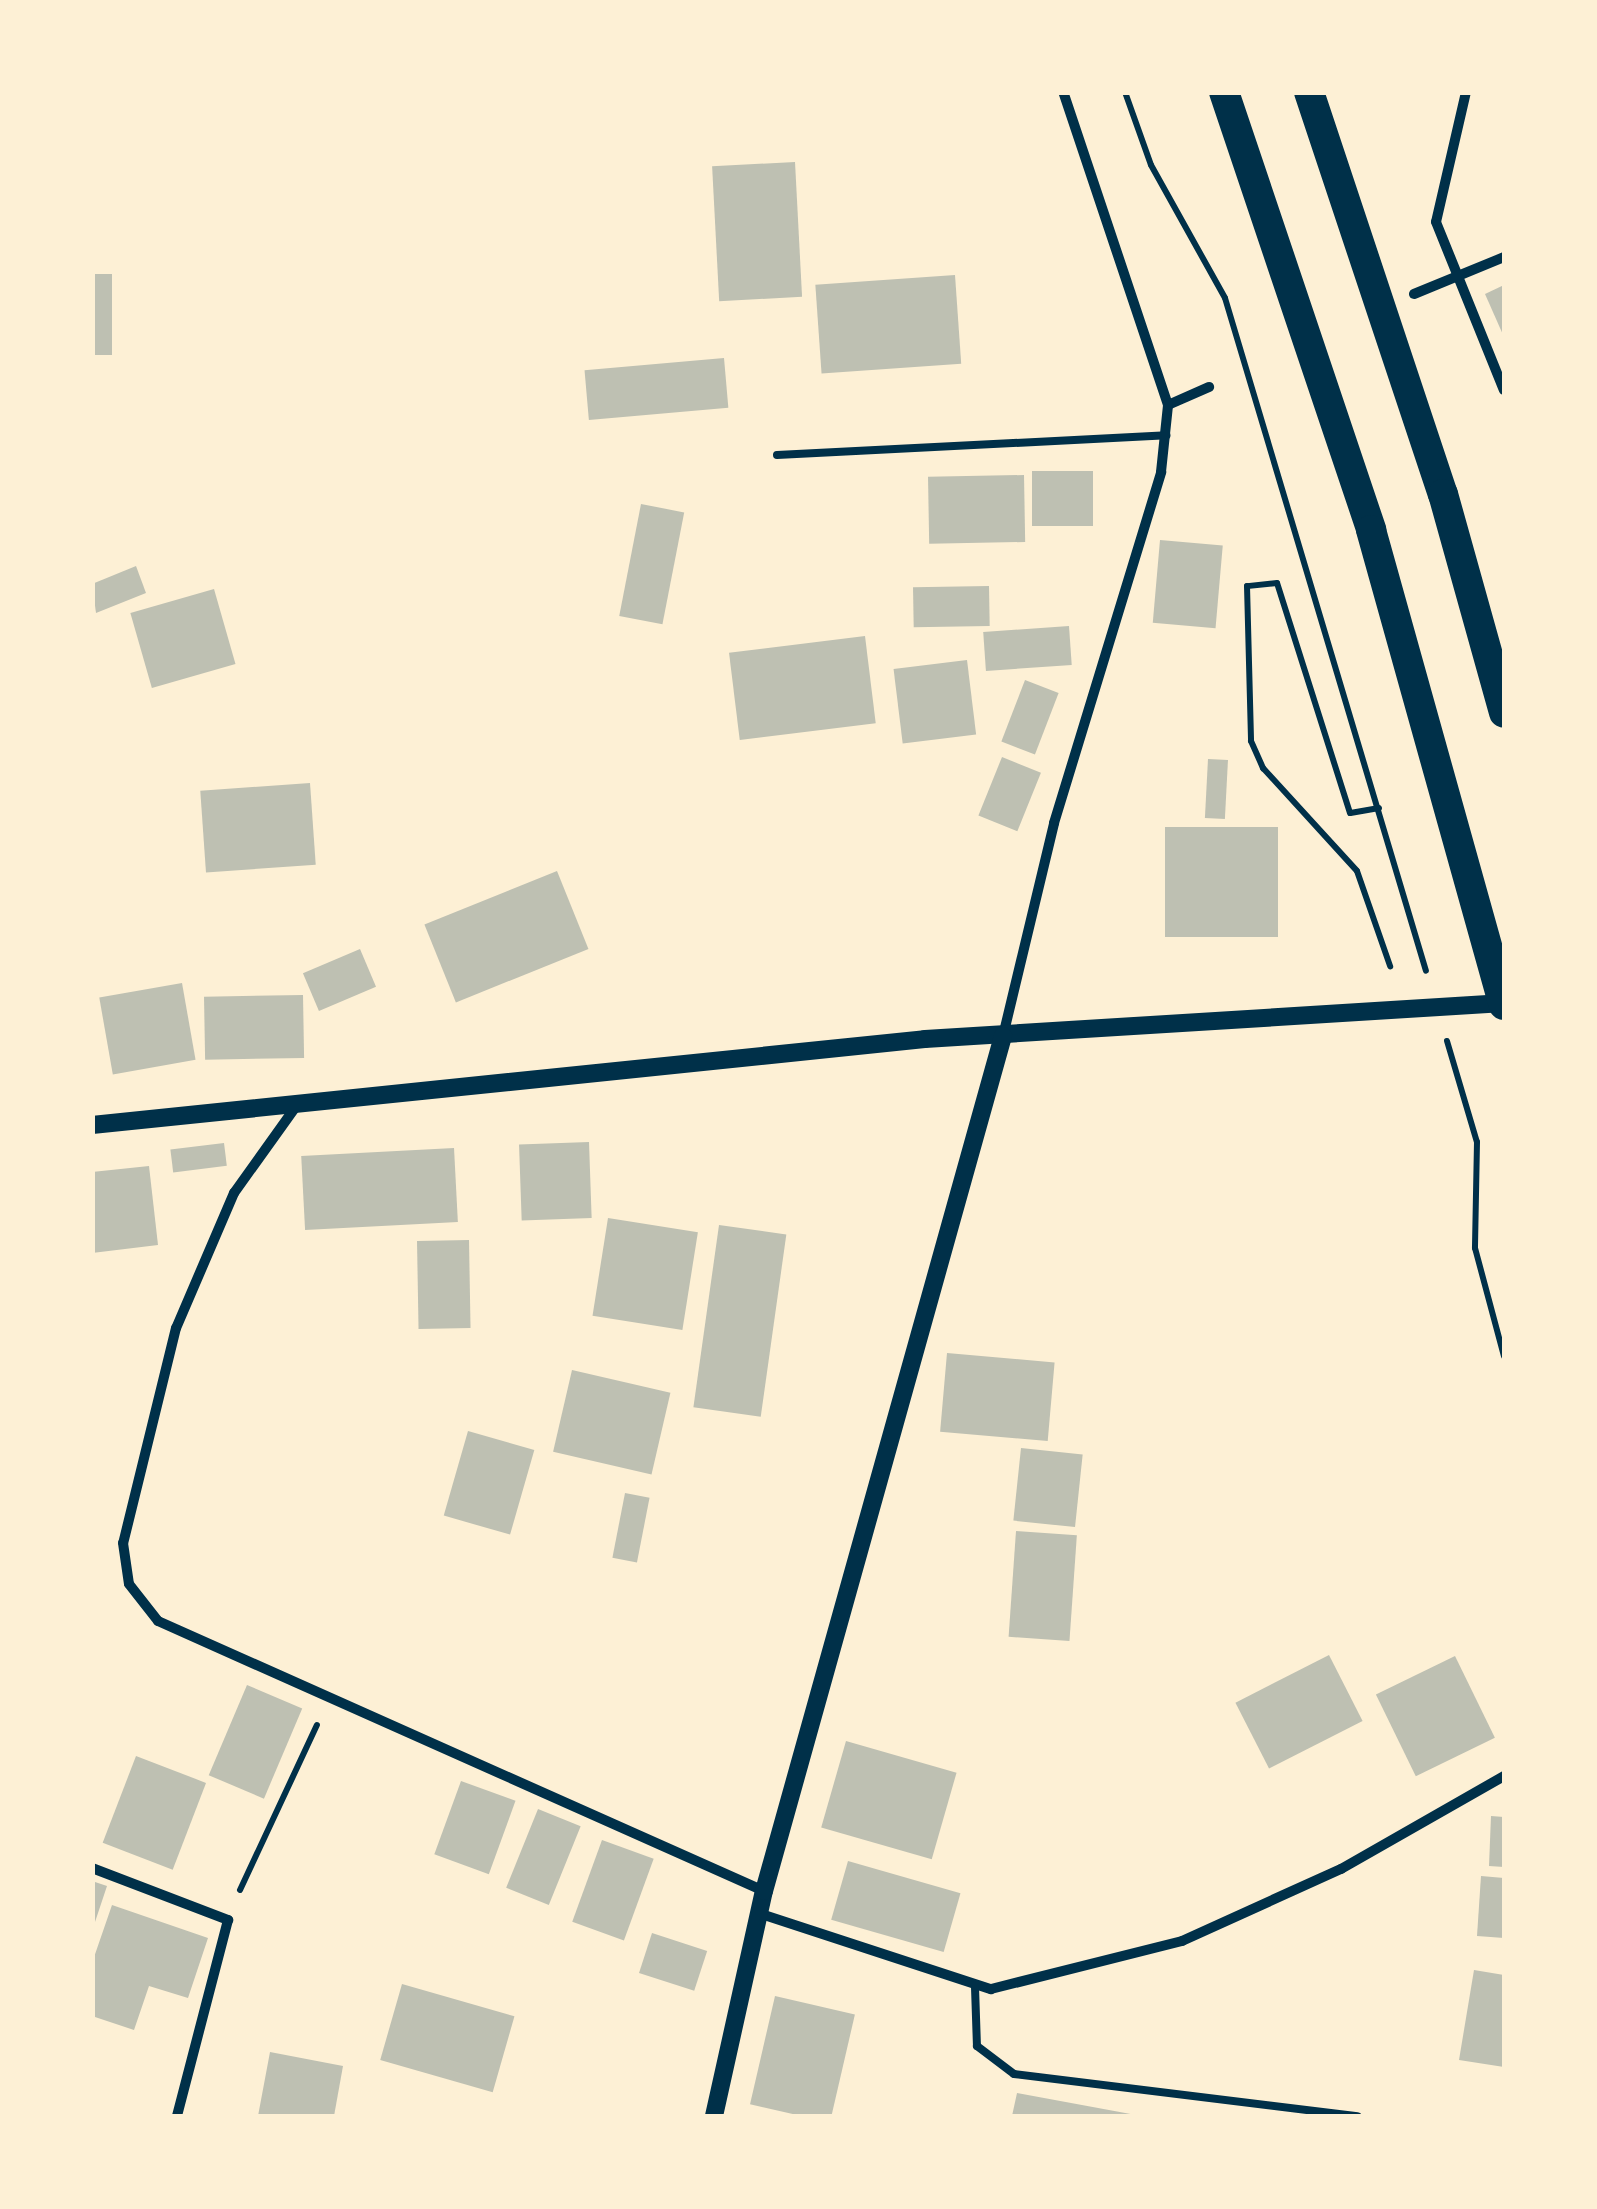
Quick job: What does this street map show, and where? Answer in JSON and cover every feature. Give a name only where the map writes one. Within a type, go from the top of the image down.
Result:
[{"type":"highway","points":[[1224,92],[1371,530],[1504,1004]]},
{"type":"highway","points":[[1308,92],[1443,494],[1504,713]]},
{"type":"street","points":[[714,2116],[762,1914],[764,1891],[1166,435],[1168,404],[1063,92]]},
{"type":"street","points":[[1466,92],[1436,222],[1455,277],[1504,390]]},
{"type":"street","points":[[1414,294],[1504,257]]},
{"type":"street","points":[[1168,404],[1208,387]]},
{"type":"street","points":[[92,1125],[303,1097],[1003,1036],[1504,1004]]},
{"type":"street","points":[[303,1097],[206,1244],[123,1543],[129,1584],[158,1621],[329,1701],[764,1891]]},
{"type":"street","points":[[762,1914],[974,1986],[1182,1941],[1340,1869],[1504,1776]]},
{"type":"street","points":[[92,1868],[228,1920],[177,2116]]},
{"type":"lane","points":[[777,455],[1166,435]]},
{"type":"lane","points":[[974,1986],[977,2046],[1014,2074],[1357,2116]]},
{"type":"path","points":[[1125,92],[1152,165],[1225,298],[1433,994]]},
{"type":"path","points":[[1378,808],[1350,814],[1277,583],[1248,586],[1251,742],[1263,768],[1357,872],[1390,966]]},
{"type":"path","points":[[1444,1031],[1477,1142],[1475,1248],[1504,1356]]},
{"type":"path","points":[[228,1920],[329,1701]]},
{"type":"building","points":[[795,162],[802,297],[719,301],[712,166]]},
{"type":"building","points":[[92,274],[112,274],[112,355],[92,355]]},
{"type":"building","points":[[955,275],[961,364],[822,374],[815,285]]},
{"type":"building","points":[[1504,285],[1504,337],[1485,294]]},
{"type":"building","points":[[724,358],[728,408],[589,420],[585,370]]},
{"type":"building","points":[[1032,471],[1093,471],[1093,526],[1032,526]]},
{"type":"building","points":[[1024,475],[1025,542],[929,544],[928,477]]},
{"type":"building","points":[[641,504],[684,512],[662,624],[619,616]]},
{"type":"building","points":[[1160,540],[1223,545],[1216,628],[1153,623]]},
{"type":"building","points":[[136,566],[146,593],[96,613],[92,584]]},
{"type":"building","points":[[989,586],[990,626],[914,627],[913,587]]},
{"type":"building","points":[[214,589],[235,664],[152,688],[130,613]]},
{"type":"building","points":[[1069,626],[1072,665],[986,671],[983,632]]},
{"type":"building","points":[[865,636],[876,723],[740,740],[729,653]]},
{"type":"building","points":[[967,660],[976,734],[903,743],[894,669]]},
{"type":"building","points":[[1025,680],[1059,693],[1035,755],[1001,742]]},
{"type":"building","points":[[1002,757],[1041,773],[1017,831],[978,815]]},
{"type":"building","points":[[1208,759],[1228,760],[1225,819],[1205,818]]},
{"type":"building","points":[[310,783],[316,865],[206,872],[200,791]]},
{"type":"building","points":[[1165,827],[1278,827],[1278,937],[1165,937]]},
{"type":"building","points":[[557,871],[588,949],[456,1002],[424,925]]},
{"type":"building","points":[[360,949],[376,987],[319,1011],[303,973]]},
{"type":"building","points":[[182,983],[196,1060],[113,1074],[99,998]]},
{"type":"building","points":[[303,995],[304,1058],[205,1060],[204,997]]},
{"type":"building","points":[[589,1142],[592,1218],[522,1220],[519,1144]]},
{"type":"building","points":[[224,1143],[227,1166],[173,1172],[170,1150]]},
{"type":"building","points":[[454,1148],[458,1222],[305,1230],[301,1156]]},
{"type":"building","points":[[149,1166],[158,1245],[92,1253],[92,1172]]},
{"type":"building","points":[[608,1218],[698,1232],[682,1330],[593,1316]]},
{"type":"building","points":[[719,1225],[786,1234],[761,1417],[693,1407]]},
{"type":"building","points":[[469,1240],[471,1328],[419,1329],[417,1241]]},
{"type":"building","points":[[947,1353],[1055,1362],[1048,1441],[940,1432]]},
{"type":"building","points":[[572,1370],[670,1393],[652,1475],[553,1452]]},
{"type":"building","points":[[468,1431],[534,1450],[510,1535],[444,1516]]},
{"type":"building","points":[[1021,1448],[1083,1454],[1075,1527],[1013,1521]]},
{"type":"building","points":[[625,1493],[650,1498],[637,1563],[612,1558]]},
{"type":"building","points":[[1016,1531],[1077,1535],[1069,1641],[1009,1637]]},
{"type":"building","points":[[1329,1655],[1363,1721],[1269,1769],[1235,1703]]},
{"type":"building","points":[[1455,1656],[1495,1738],[1416,1776],[1376,1695]]},
{"type":"building","points":[[247,1685],[302,1708],[264,1799],[209,1775]]},
{"type":"building","points":[[846,1741],[957,1773],[932,1859],[821,1828]]},
{"type":"building","points":[[136,1756],[206,1783],[173,1870],[103,1843]]},
{"type":"building","points":[[461,1781],[516,1801],[489,1874],[434,1854]]},
{"type":"building","points":[[538,1809],[581,1826],[549,1905],[506,1888]]},
{"type":"building","points":[[1491,1816],[1504,1817],[1504,1867],[1489,1866]]},
{"type":"building","points":[[602,1840],[654,1859],[624,1941],[572,1922]]},
{"type":"building","points":[[848,1861],[960,1893],[944,1952],[831,1920]]},
{"type":"building","points":[[1481,1876],[1504,1878],[1504,1938],[1477,1936]]},
{"type":"building","points":[[92,1881],[107,1886],[93,1928],[92,1928]]},
{"type":"building","points":[[112,1905],[208,1938],[188,1998],[149,1986],[134,2030],[92,2016],[92,1963]]},
{"type":"building","points":[[652,1933],[707,1951],[694,1991],[639,1973]]},
{"type":"building","points":[[1474,1970],[1504,1975],[1504,2067],[1459,2060]]},
{"type":"building","points":[[402,1984],[514,2016],[493,2092],[380,2060]]},
{"type":"building","points":[[775,1996],[855,2014],[831,2116],[801,2116],[750,2104]]},
{"type":"building","points":[[270,2052],[343,2066],[334,2116],[258,2116]]},
{"type":"building","points":[[1017,2093],[1136,2115],[1012,2116]]}]
